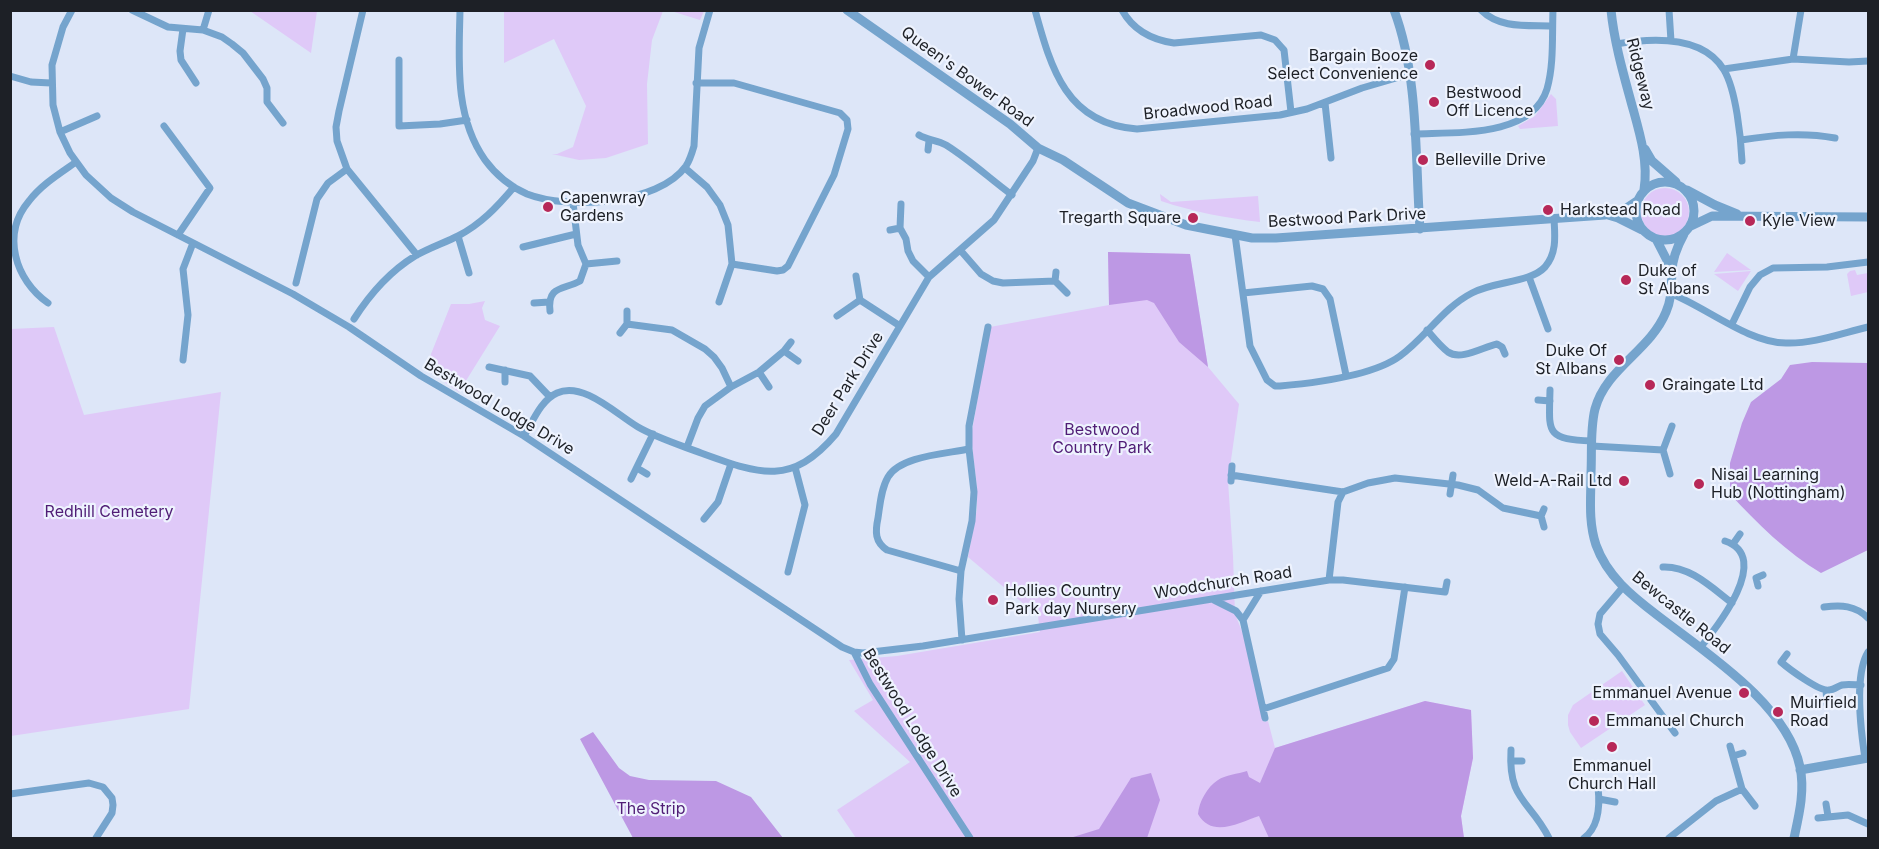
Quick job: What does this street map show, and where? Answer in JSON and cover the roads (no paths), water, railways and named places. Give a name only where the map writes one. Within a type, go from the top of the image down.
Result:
[{"type":"street","points":[[132,10],[168,27],[203,30],[222,37],[243,53],[263,79],[267,88],[267,102],[284,123]]},
{"type":"street","points":[[203,30],[209,10]]},
{"type":"street","points":[[363,10],[336,128],[341,155],[347,169],[417,255]]},
{"type":"street","points":[[460,10],[459,83],[467,120],[476,146],[492,169],[514,187],[540,198],[573,202],[608,201],[644,192],[673,179],[685,168],[694,146],[699,48],[710,10]]},
{"type":"street","name":"Queen's Bower Road","points":[[847,10],[1001,117],[1038,148]]},
{"type":"street","name":"Broadwood Road","points":[[1035,10],[1047,54],[1058,80],[1072,99],[1080,107],[1107,123],[1137,129],[1292,112],[1410,74]]},
{"type":"street","points":[[1122,10],[1132,25],[1146,34],[1174,43],[1261,35],[1275,40],[1282,46],[1285,57],[1292,112]]},
{"type":"street","points":[[1394,10],[1404,38],[1410,74],[1420,229]]},
{"type":"street","points":[[1481,10],[1495,21],[1506,25],[1552,26]]},
{"type":"street","points":[[1414,135],[1497,129],[1512,124],[1528,114],[1540,102],[1547,88],[1553,10]]},
{"type":"street","name":"Ridgeway","points":[[1611,10],[1616,44],[1643,144],[1646,180],[1644,190]]},
{"type":"street","points":[[1669,10],[1671,40]]},
{"type":"street","points":[[1793,59],[1801,10]]},
{"type":"street","name":"Bestwood Lodge Drive","points":[[71,11],[56,47],[51,83],[53,105],[60,132],[76,162],[91,180],[111,198],[293,294],[348,327],[422,376],[524,436],[833,641],[854,652],[870,684],[970,838]]},
{"type":"street","points":[[183,29],[181,60],[196,83]]},
{"type":"street","points":[[1616,44],[1671,40],[1689,45],[1711,56],[1724,69],[1731,90],[1741,140],[1742,161]]},
{"type":"street","points":[[1724,69],[1793,59],[1869,61]]},
{"type":"street","points":[[399,60],[399,126],[467,120]]},
{"type":"street","points":[[10,76],[32,82],[51,83]]},
{"type":"street","points":[[696,83],[734,84],[840,113],[847,120],[848,129],[834,175],[788,266],[777,271],[732,264]]},
{"type":"street","points":[[1325,103],[1331,158]]},
{"type":"street","points":[[60,132],[97,116]]},
{"type":"street","points":[[164,126],[210,188],[178,235]]},
{"type":"street","points":[[1741,140],[1772,135],[1810,134],[1835,138]]},
{"type":"street","points":[[918,135],[929,141],[942,143],[973,162],[1012,195]]},
{"type":"street","points":[[927,150],[929,141]]},
{"type":"street","name":"Ridgeway","points":[[1643,144],[1652,161],[1682,187],[1715,205],[1741,215]]},
{"type":"street","points":[[1330,148],[1340,147]]},
{"type":"street","name":"Deer Park Drive","points":[[550,397],[563,391],[581,391],[653,434],[753,471],[774,472],[795,467],[810,460],[836,434],[929,277],[994,220],[1033,161],[1038,148]]},
{"type":"street","name":"Bestwood Park Drive","points":[[1038,148],[1063,160],[1128,203],[1186,225],[1235,235],[1276,238],[1605,215],[1624,209],[1637,201]]},
{"type":"street","points":[[48,303],[37,295],[20,271],[14,256],[17,222],[27,202],[46,184],[76,162]]},
{"type":"street","points":[[685,168],[707,186],[720,206],[728,225],[732,264],[719,302]]},
{"type":"street","points":[[296,284],[317,199],[328,183],[347,169]]},
{"type":"street","points":[[1671,182],[1682,187],[1694,202],[1694,218],[1684,234],[1671,240],[1656,239],[1644,231],[1636,217],[1637,201],[1644,190],[1656,183],[1671,182]]},
{"type":"street","points":[[354,319],[375,289],[417,255],[458,236],[487,216],[514,187]]},
{"type":"street","points":[[550,311],[549,302],[555,291],[580,281],[586,264],[576,234],[573,202]]},
{"type":"street","points":[[901,204],[900,228],[906,239],[908,251],[913,261],[929,277]]},
{"type":"street","name":"Bestwood Park Drive","points":[[1605,215],[1618,218],[1644,231]]},
{"type":"street","points":[[1691,226],[1712,216],[1869,217]]},
{"type":"street","points":[[1235,235],[1250,346],[1270,383],[1280,386],[1373,369],[1393,360],[1457,302],[1473,292],[1502,282],[1529,277],[1544,268],[1552,256],[1555,242],[1554,219]]},
{"type":"street","points":[[890,230],[900,228]]},
{"type":"street","points":[[524,247],[576,234]]},
{"type":"street","name":"Bewcastle Road","points":[[1684,234],[1672,270],[1671,294],[1665,315],[1651,339],[1617,370],[1601,394],[1595,409],[1590,500],[1593,534],[1606,566],[1623,587],[1749,689],[1772,712],[1791,738],[1800,770],[1801,805],[1794,838]]},
{"type":"street","points":[[458,236],[469,273]]},
{"type":"street","name":"Bewcastle Road","points":[[1656,239],[1672,270]]},
{"type":"street","points":[[183,360],[188,351],[188,305],[183,269],[193,243]]},
{"type":"street","points":[[534,245],[537,255]]},
{"type":"street","points":[[961,251],[981,274],[993,281],[1003,283],[1055,281],[1067,293]]},
{"type":"street","points":[[586,264],[617,261]]},
{"type":"street","points":[[1732,324],[1750,287],[1766,271],[1781,267],[1827,267],[1869,262]]},
{"type":"street","points":[[456,268],[466,264]]},
{"type":"street","points":[[1055,281],[1056,272]]},
{"type":"street","points":[[856,276],[860,300],[900,326]]},
{"type":"street","points":[[1529,277],[1548,329]]},
{"type":"street","points":[[1243,293],[1312,286],[1323,289],[1330,299],[1346,375]]},
{"type":"street","points":[[1671,294],[1691,302],[1756,338],[1785,343],[1807,341],[1869,327]]},
{"type":"street","points":[[837,316],[860,300]]},
{"type":"street","points":[[534,303],[549,302]]},
{"type":"street","points":[[620,333],[627,324],[627,311]]},
{"type":"street","points":[[627,324],[672,330],[705,349],[714,357],[731,387]]},
{"type":"street","points":[[962,640],[959,599],[961,571],[972,521],[974,492],[969,449],[971,410],[988,327]]},
{"type":"street","points":[[1427,330],[1448,352],[1454,354],[1497,344],[1502,347],[1505,354]]},
{"type":"street","points":[[705,349],[711,340]]},
{"type":"street","points":[[687,447],[705,406],[731,387],[759,372],[791,342]]},
{"type":"street","points":[[783,351],[798,361]]},
{"type":"street","points":[[489,367],[530,376],[550,397],[524,436]]},
{"type":"street","points":[[505,382],[506,370]]},
{"type":"street","points":[[759,372],[769,387]]},
{"type":"street","points":[[1550,390],[1550,424],[1555,435],[1565,440],[1663,450]]},
{"type":"street","points":[[1538,400],[1550,400]]},
{"type":"street","points":[[1670,474],[1663,450],[1672,426]]},
{"type":"street","points":[[631,479],[653,434]]},
{"type":"street","points":[[961,571],[887,550],[879,544],[876,537],[876,526],[884,485],[895,468],[907,462],[969,449]]},
{"type":"street","points":[[704,519],[718,502],[731,464]]},
{"type":"street","points":[[1232,466],[1231,478],[1343,492],[1363,484],[1395,478],[1452,484],[1478,490],[1500,507],[1542,512],[1544,527]]},
{"type":"street","points":[[788,572],[805,505],[795,467]]},
{"type":"street","points":[[637,468],[648,474]]},
{"type":"street","points":[[1450,494],[1453,475]]},
{"type":"street","points":[[1329,580],[1338,502],[1343,492]]},
{"type":"street","points":[[1733,544],[1740,534]]},
{"type":"street","points":[[1700,648],[1732,603],[1742,576],[1742,555],[1733,544],[1725,541]]},
{"type":"street","points":[[794,549],[803,551]]},
{"type":"street","points":[[1671,567],[1672,558]]},
{"type":"street","points":[[1663,567],[1682,569],[1696,576],[1732,603]]},
{"type":"street","points":[[1742,576],[1760,576],[1758,586]]},
{"type":"street","name":"Woodchurch Road","points":[[854,652],[888,651],[962,640],[1329,580],[1445,592],[1447,582]]},
{"type":"street","points":[[1263,709],[1388,668],[1394,659],[1405,587]]},
{"type":"street","points":[[1623,587],[1600,614],[1598,629],[1603,639],[1618,655],[1675,733]]},
{"type":"street","points":[[1243,620],[1261,591]]},
{"type":"street","points":[[1844,596],[1844,606]]},
{"type":"street","points":[[1211,599],[1236,611],[1243,620],[1265,718]]},
{"type":"street","points":[[1824,607],[1844,606],[1858,610],[1869,618]]},
{"type":"street","points":[[1800,770],[1867,758],[1861,728],[1861,685],[1862,668],[1869,652]]},
{"type":"street","points":[[1787,654],[1781,662],[1797,675],[1826,690],[1842,685],[1861,685]]},
{"type":"street","points":[[1826,690],[1827,704]]},
{"type":"street","points":[[1670,725],[1678,719]]},
{"type":"street","points":[[1730,746],[1742,789],[1755,806]]},
{"type":"street","points":[[1511,750],[1512,778],[1516,792],[1540,822],[1548,838]]},
{"type":"street","points":[[1733,756],[1743,753]]},
{"type":"street","points":[[1511,761],[1522,761]]},
{"type":"street","points":[[10,794],[96,784],[103,787],[112,798],[112,813],[96,838]]},
{"type":"street","points":[[1584,838],[1594,829],[1599,799],[1598,787]]},
{"type":"street","points":[[1670,838],[1716,801],[1742,789]]},
{"type":"street","points":[[1599,799],[1615,802]]},
{"type":"street","points":[[1826,804],[1828,816]]},
{"type":"street","points":[[1818,818],[1848,815],[1869,824]]},
{"type":"place","name":"Bargain Booze Select Convenience","points":[[1430,65]]},
{"type":"place","name":"Bestwood Off Licence","points":[[1434,102]]},
{"type":"place","name":"Belleville Drive","points":[[1423,160]]},
{"type":"place","name":"Capenwray Gardens","points":[[548,207]]},
{"type":"place","name":"Harkstead Road","points":[[1548,210]]},
{"type":"place","name":"Tregarth Square","points":[[1193,218]]},
{"type":"place","name":"Kyle View","points":[[1750,221]]},
{"type":"place","name":"Duke of St Albans","points":[[1626,280]]},
{"type":"place","name":"Duke Of St Albans","points":[[1619,360]]},
{"type":"place","name":"Graingate Ltd","points":[[1650,385]]},
{"type":"place","name":"Weld-A-Rail Ltd","points":[[1624,481]]},
{"type":"place","name":"Nisai Learning Hub (Nottingham)","points":[[1699,484]]},
{"type":"place","name":"Hollies Country Park day Nursery","points":[[993,600]]},
{"type":"place","name":"Emmanuel Avenue","points":[[1744,693]]},
{"type":"place","name":"Muirfield Road","points":[[1778,712]]},
{"type":"place","name":"Emmanuel Church","points":[[1594,721]]},
{"type":"place","name":"Emmanuel Church Hall","points":[[1612,747]]},
{"type":"park label","name":"Bestwood Country Park","points":[[1102,439]]},
{"type":"park label","name":"Redhill Cemetery","points":[[109,512]]},
{"type":"park label","name":"The Strip","points":[[651,809]]}]
